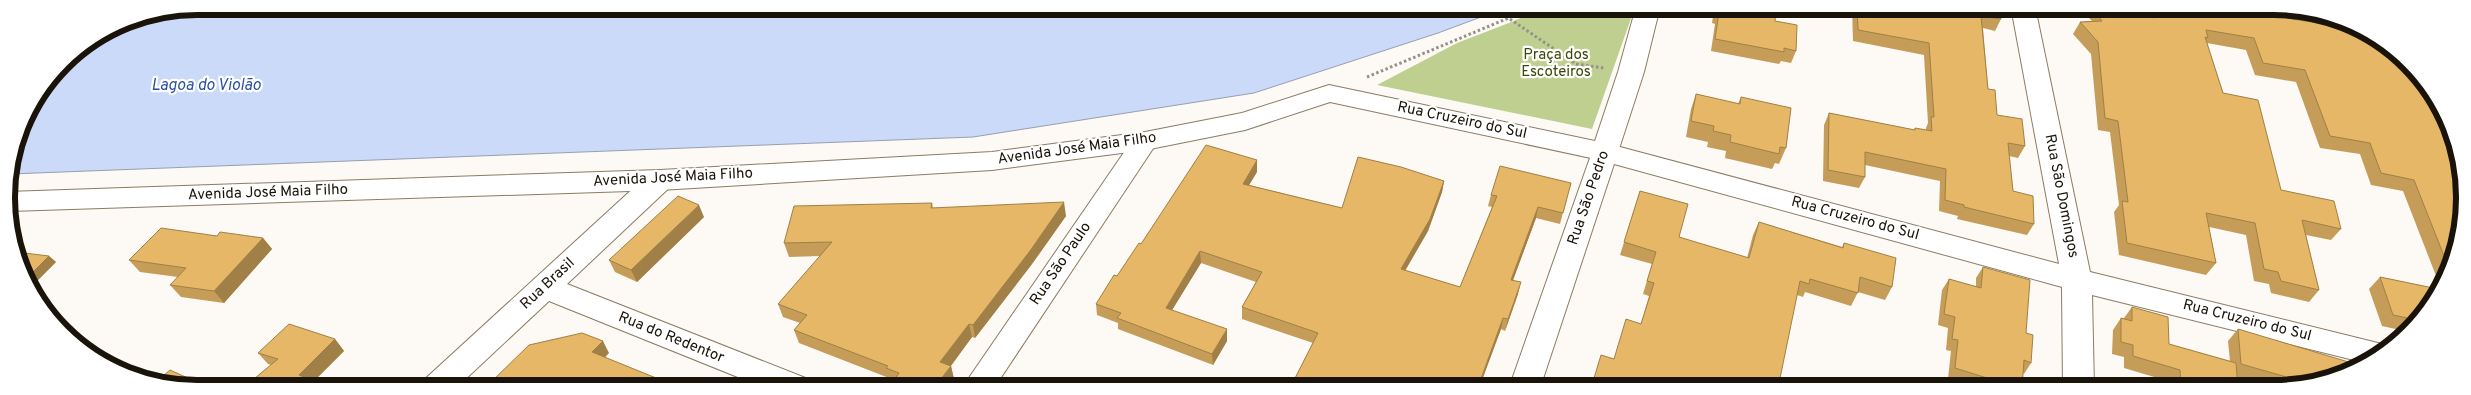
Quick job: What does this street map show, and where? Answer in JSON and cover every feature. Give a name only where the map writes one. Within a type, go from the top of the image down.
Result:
[{"type":"street","name":"Rua São Pedro","points":[[1527,380],[1632,72],[1646,15]]},
{"type":"street","name":"Rua São Domingos","points":[[2025,15],[2078,280],[2078,380]]},
{"type":"street","name":"Rua Cruzeiro do Sul","points":[[1329,93],[1605,152],[2078,280],[2371,352]]},
{"type":"street","name":"Avenida José Maia Filho","points":[[15,201],[660,180],[992,161],[1145,140],[1245,121],[1329,93]]},
{"type":"street","name":"Rua São Paulo","points":[[982,380],[1145,140]]},
{"type":"street","name":"Rua Brasil","points":[[445,380],[660,180]]},
{"type":"street","name":"Rua do Redentor","points":[[545,287],[777,380]]},
{"type":"path","points":[[1329,93],[1518,15]]},
{"type":"path","points":[[1510,19],[1576,64],[1632,72]]},
{"type":"green space","name":"Praça dos Escoteiros","points":[[1526,15],[1632,15],[1592,129],[1377,85],[1457,43]]},
{"type":"water","name":"Lagoa do Violão","points":[[186,15],[1486,15],[1438,33],[1254,93],[973,137],[17,174],[21,150],[39,106],[68,68],[106,39],[128,29],[150,21]]},
{"type":"building","points":[[1719,15],[1775,15],[1775,21],[1797,25],[1796,51],[1784,48],[1784,52],[1715,39]]},
{"type":"building","points":[[1857,15],[2000,15],[2001,19],[1981,16],[1988,89],[1995,90],[1997,115],[2022,119],[2025,146],[2008,143],[2013,191],[2033,196],[2034,224],[1964,207],[1964,205],[1945,200],[1946,169],[1865,152],[1865,177],[1828,170],[1829,113],[1915,130],[1915,128],[1932,131],[1931,117],[1934,117],[1929,43],[1858,30]]},
{"type":"building","points":[[2146,15],[2154,18],[2153,15],[2268,15],[2333,25],[2365,39],[2385,53],[2411,77],[2432,106],[2450,150],[2456,186],[2456,209],[2450,245],[2445,259],[2414,180],[2381,173],[2370,143],[2330,136],[2305,70],[2263,63],[2254,38],[2206,30],[2208,38],[2205,37],[2223,93],[2258,100],[2281,190],[2334,201],[2341,229],[2302,220],[2319,290],[2281,281],[2278,272],[2264,269],[2255,223],[2206,213],[2216,263],[2127,243],[2122,201],[2128,202],[2118,121],[2105,118],[2098,42],[2080,22],[2102,21],[2098,16]]},
{"type":"building","points":[[1696,94],[1740,104],[1741,97],[1791,108],[1786,148],[1780,147],[1779,154],[1730,142],[1731,135],[1713,131],[1714,126],[1691,121]]},
{"type":"building","points":[[1206,145],[1257,160],[1243,184],[1342,208],[1358,157],[1401,167],[1444,181],[1430,219],[1401,269],[1460,287],[1497,196],[1491,195],[1500,166],[1571,183],[1563,213],[1538,207],[1511,280],[1521,282],[1508,319],[1503,318],[1481,380],[1294,380],[1318,333],[1242,307],[1262,272],[1200,251],[1166,308],[1227,329],[1212,354],[1117,318],[1121,313],[1096,304],[1114,275],[1117,276],[1139,243],[1141,244]]},
{"type":"building","points":[[1640,191],[1688,204],[1679,237],[1749,258],[1759,222],[1843,248],[1844,243],[1896,258],[1892,287],[1860,277],[1858,293],[1810,279],[1809,284],[1800,281],[1780,380],[1593,380],[1601,355],[1614,359],[1626,319],[1641,324],[1654,283],[1647,281],[1656,252],[1624,242]]},
{"type":"building","points":[[678,196],[699,205],[631,270],[609,260]]},
{"type":"building","points":[[1064,202],[1030,251],[973,325],[969,324],[940,362],[951,366],[940,380],[894,380],[899,373],[886,368],[888,366],[794,330],[807,315],[778,304],[832,242],[784,243],[794,206],[932,203],[931,208]]},
{"type":"building","points":[[161,228],[217,236],[220,232],[263,238],[214,291],[170,285],[186,268],[129,260]]},
{"type":"building","points":[[24,253],[49,256],[32,273]]},
{"type":"building","points":[[1983,267],[2030,280],[2026,333],[2033,335],[2031,363],[2024,360],[2023,380],[1987,380],[1987,378],[1955,368],[1958,340],[1952,339],[1955,317],[1944,314],[1949,279],[1981,288]]},
{"type":"building","points":[[2380,277],[2433,288],[2410,319],[2393,315]]},
{"type":"building","points":[[2132,307],[2168,317],[2169,344],[2236,363],[2237,380],[2181,380],[2180,370],[2133,356],[2133,345],[2121,342],[2121,318],[2132,321]]},
{"type":"building","points":[[289,324],[335,339],[299,375],[310,380],[253,380],[278,359],[258,353]]},
{"type":"building","points":[[2238,329],[2351,363],[2321,374],[2293,379],[2241,364]]},
{"type":"building","points":[[582,333],[603,341],[592,352],[661,380],[493,380],[529,345]]},
{"type":"building","points":[[170,370],[192,380],[186,380],[163,376]]}]
